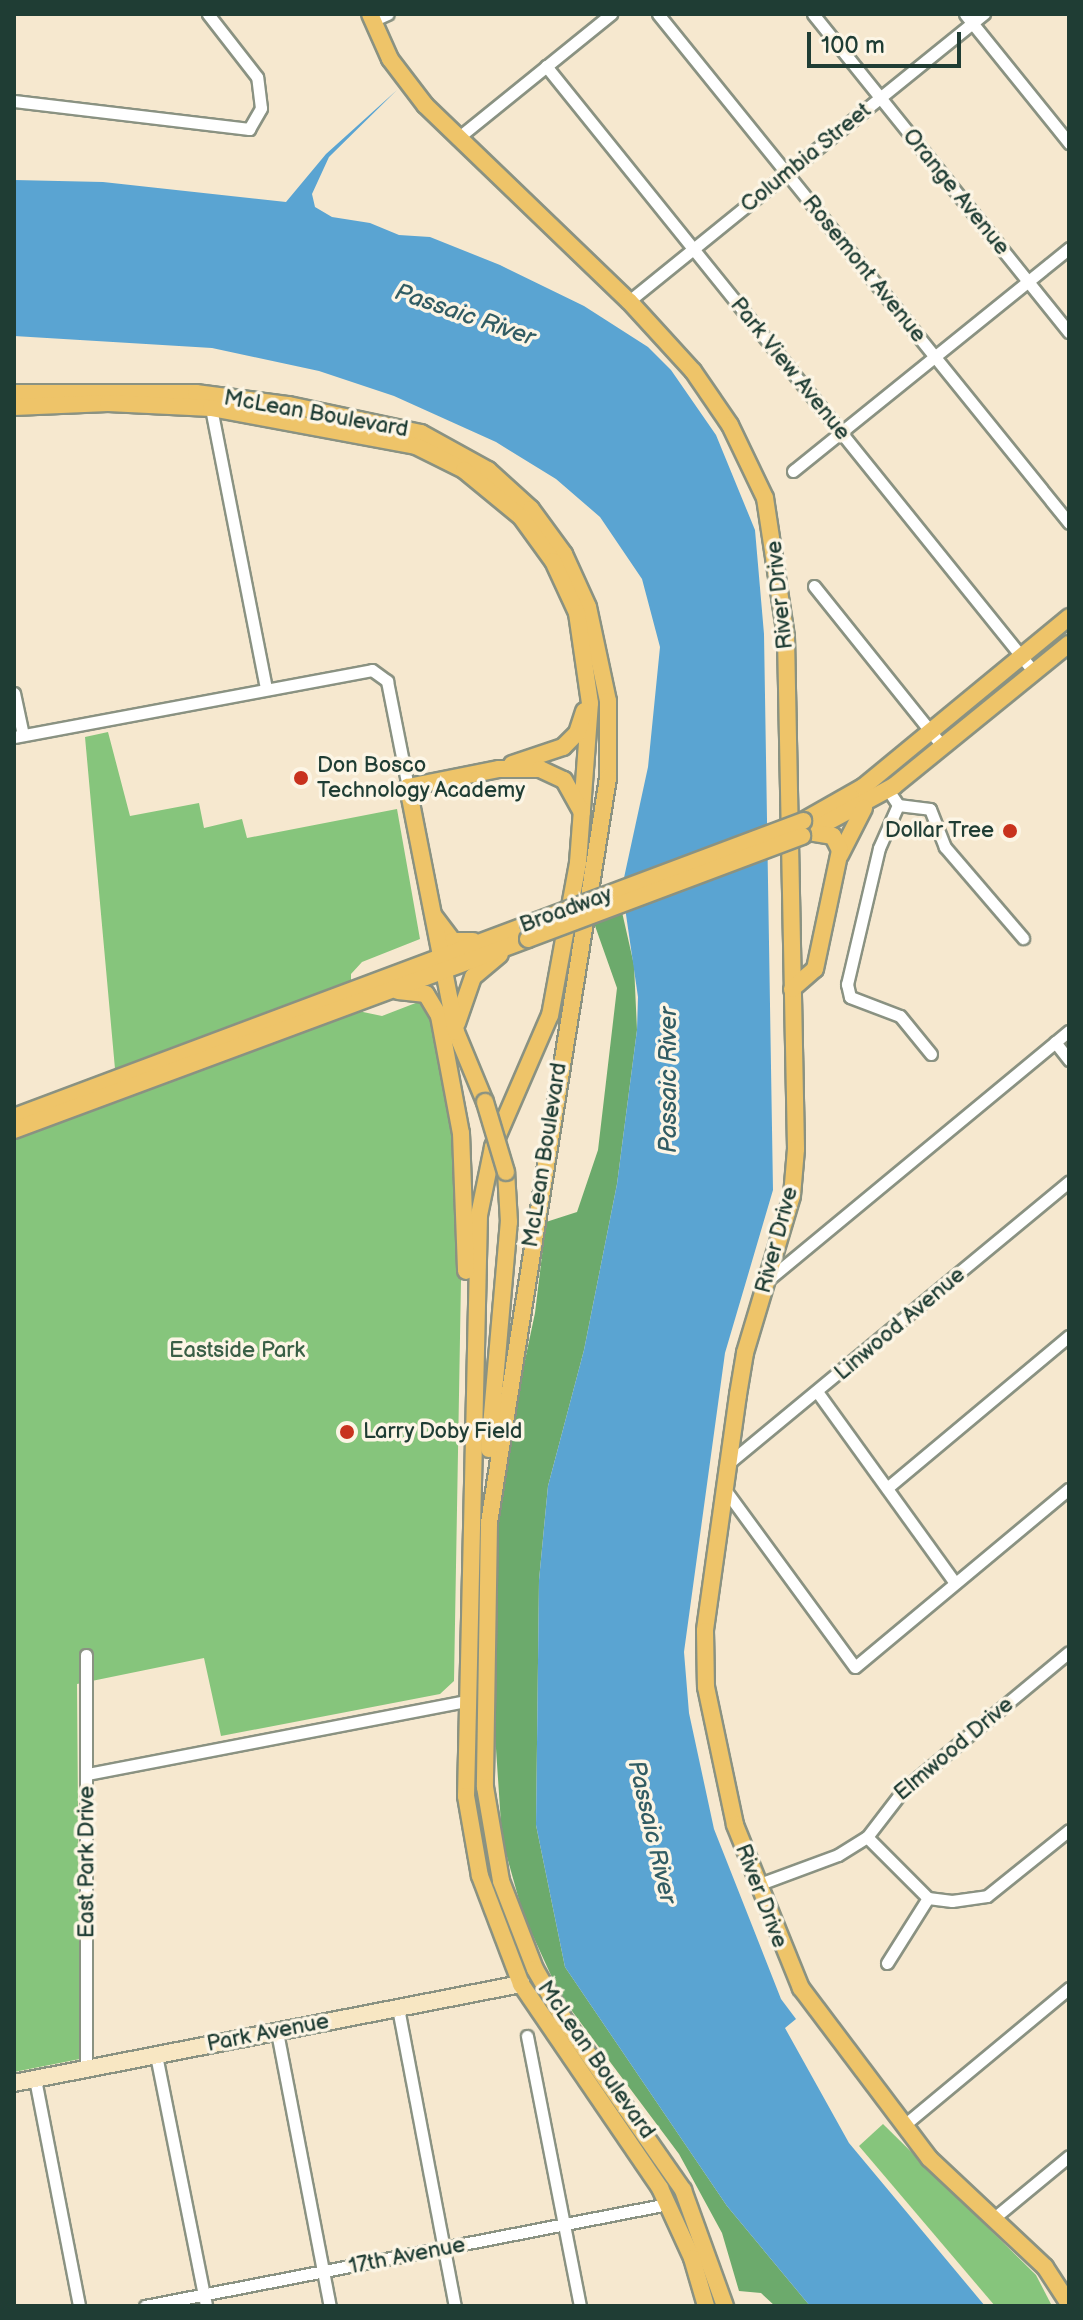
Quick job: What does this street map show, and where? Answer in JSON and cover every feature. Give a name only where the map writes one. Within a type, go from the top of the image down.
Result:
[{"type":"main road","name":"River Drive","points":[[371,18],[400,75],[454,133],[629,301],[718,405],[751,463],[771,519],[786,648],[792,1196],[745,1353],[705,1631],[706,1687],[735,1825],[801,1988],[903,2126],[948,2178],[1045,2267],[1069,2304]]},
{"type":"main road","name":"McLean Boulevard","points":[[14,393],[109,389],[210,394],[421,433],[472,459],[517,495],[554,539],[581,589],[604,673],[608,778],[489,1523],[484,1768],[493,1844],[507,1899],[552,2001],[683,2190],[725,2306]]},
{"type":"main road","name":"McLean Boulevard","points":[[14,407],[108,403],[211,408],[396,440],[449,461],[481,481],[521,517],[557,569],[579,622],[589,686],[583,818],[548,1023],[499,1130],[483,1180],[473,1378],[465,1772],[474,1853],[495,1922],[521,1984],[668,2204],[706,2306]]},
{"type":"main road","name":"Broadway","points":[[802,828],[863,787],[1069,617]]},
{"type":"main road","name":"Broadway","points":[[14,1117],[528,932],[872,801],[1069,644]]},
{"type":"main road","points":[[489,1523],[493,1390],[509,1222],[506,1172],[485,1102],[456,1032],[428,906],[408,787],[499,769],[571,741],[581,724],[589,686]]},
{"type":"main road","points":[[499,769],[540,769],[557,775],[574,794],[583,818]]},
{"type":"main road","points":[[839,856],[872,801]]},
{"type":"main road","points":[[792,989],[815,969],[839,856],[838,843],[827,833],[802,828]]},
{"type":"main road","points":[[428,906],[443,932],[465,943],[528,932]]},
{"type":"main road","points":[[456,1032],[461,1001],[473,977],[528,932]]},
{"type":"main road","points":[[359,993],[417,989],[431,1000],[439,1016],[461,1133],[465,1320],[473,1378]]},
{"type":"main road","name":"Broadway","points":[[14,1130],[359,993]]},
{"type":"street","points":[[14,101],[249,129],[259,119],[261,97],[246,59],[208,14]]},
{"type":"street","points":[[371,18],[388,14]]},
{"type":"street","points":[[454,133],[611,14]]},
{"type":"street","name":"Rosemont Avenue","points":[[658,14],[1069,523]]},
{"type":"street","name":"Orange Avenue","points":[[813,14],[1069,332]]},
{"type":"street","name":"Columbia Street","points":[[629,301],[880,98],[968,19],[984,14]]},
{"type":"street","points":[[968,19],[1069,143]]},
{"type":"street","name":"Park View Avenue","points":[[546,66],[1034,672]]},
{"type":"street","points":[[793,471],[1069,248]]},
{"type":"street","points":[[211,408],[266,688]]},
{"type":"street","points":[[814,586],[943,747]]},
{"type":"street","points":[[14,693],[18,736],[365,671],[381,674],[389,686],[408,787]]},
{"type":"street","points":[[888,790],[898,805],[930,809],[945,847],[1023,938]]},
{"type":"street","points":[[898,805],[879,848],[847,984],[850,997],[900,1016],[931,1054]]},
{"type":"street","points":[[768,1279],[1069,1031]]},
{"type":"street","points":[[1055,1042],[1069,1060]]},
{"type":"street","name":"Linwood Avenue","points":[[730,1462],[818,1393],[1069,1182]]},
{"type":"street","points":[[887,1488],[1069,1336]]},
{"type":"street","points":[[818,1393],[955,1583]]},
{"type":"street","points":[[726,1491],[855,1667],[1069,1489]]},
{"type":"street","name":"Elmwood Drive","points":[[757,1885],[838,1855],[867,1837],[904,1789],[1069,1652]]},
{"type":"street","name":"East Park Drive","points":[[86,1655],[86,2069]]},
{"type":"street","points":[[87,1774],[465,1701]]},
{"type":"street","points":[[867,1837],[928,1898],[952,1901],[987,1896],[1069,1830]]},
{"type":"street","points":[[887,1963],[928,1898]]},
{"type":"street","name":"Park Avenue","points":[[14,2083],[521,1984]]},
{"type":"street","points":[[903,2126],[1069,1988]]},
{"type":"street","points":[[398,2008],[455,2306]]},
{"type":"street","points":[[277,2032],[330,2306]]},
{"type":"street","points":[[527,2036],[580,2306]]},
{"type":"street","points":[[156,2055],[204,2300]]},
{"type":"street","points":[[35,2079],[79,2306]]},
{"type":"street","points":[[994,2218],[1069,2156]]},
{"type":"street","name":"17th Avenue","points":[[145,2306],[204,2300],[324,2272],[668,2204]]},
{"type":"green space","name":"Eastside Park","points":[[108,732],[130,816],[199,803],[204,828],[242,819],[247,838],[397,809],[420,939],[362,962],[351,974],[351,991],[363,1012],[382,1016],[426,999],[452,1123],[462,1223],[454,1681],[440,1694],[221,1736],[204,1658],[77,1684],[80,2059],[14,2072],[14,1138],[118,1102],[85,737]]},
{"type":"green space","points":[[622,912],[634,965],[637,1030],[617,1184],[584,1350],[548,1486],[539,1580],[536,1825],[565,1967],[727,2206],[810,2306],[775,2306],[761,2293],[739,2291],[722,2233],[679,2154],[560,1995],[523,1914],[502,1839],[491,1673],[499,1483],[535,1313],[546,1222],[577,1212],[598,1150],[617,988],[594,923]]},
{"type":"green space","points":[[883,2124],[1036,2275],[1052,2306],[995,2306],[859,2146]]},
{"type":"water","name":"Passaic River","points":[[397,90],[329,157],[312,194],[315,207],[332,217],[370,223],[399,235],[430,237],[500,265],[584,306],[648,347],[671,370],[716,435],[755,530],[764,634],[773,1190],[725,1353],[684,1652],[689,1713],[714,1829],[781,1999],[796,2019],[785,2028],[849,2143],[985,2306],[810,2306],[727,2206],[565,1967],[536,1825],[539,1580],[548,1486],[584,1350],[617,1184],[637,1030],[638,997],[622,887],[648,767],[660,647],[642,579],[600,517],[556,479],[496,442],[394,396],[319,371],[212,348],[14,336],[14,180],[103,182],[286,202],[326,154]]},
{"type":"place","name":"Don Bosco Technology Academy","points":[[301,778]]},
{"type":"place","name":"Dollar Tree","points":[[1010,831]]},
{"type":"place","name":"Larry Doby Field","points":[[347,1432]]}]
